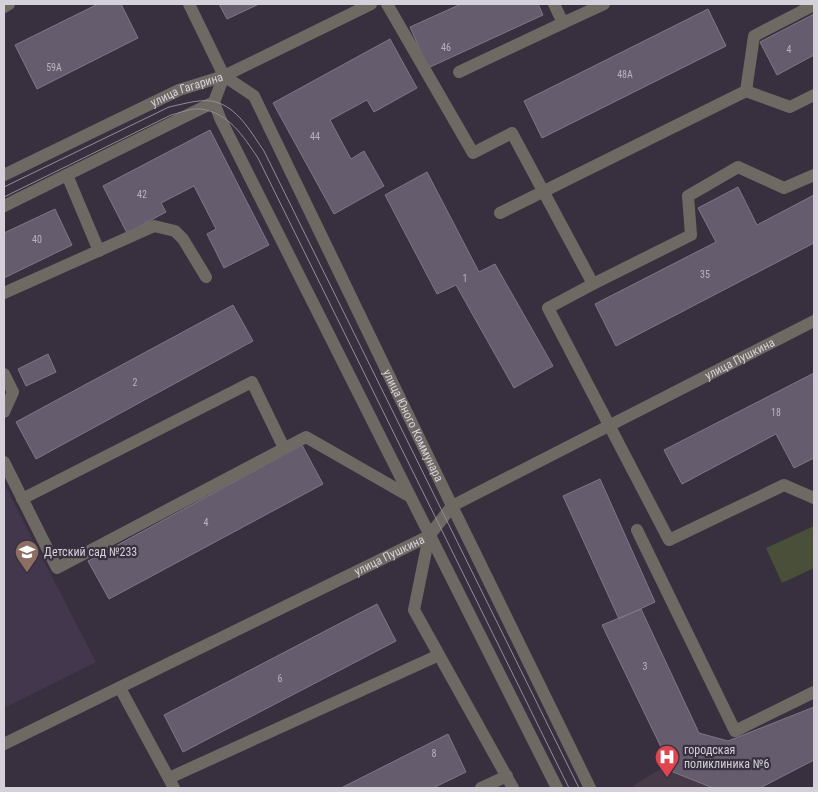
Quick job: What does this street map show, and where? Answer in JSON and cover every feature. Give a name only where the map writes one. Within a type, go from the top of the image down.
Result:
[{"type":"street","points":[[4,7],[10,4]]},
{"type":"street","points":[[189,4],[224,76],[214,102],[223,125],[557,788]]},
{"type":"street","name":"улица Гагарина","points":[[4,175],[179,90],[224,76],[371,4]]},
{"type":"street","points":[[387,4],[473,154],[512,133],[593,284]]},
{"type":"street","points":[[554,4],[563,23]]},
{"type":"street","points":[[460,72],[604,4]]},
{"type":"street","points":[[746,91],[754,36],[814,5]]},
{"type":"street","name":"улица Юного Коммунара","points":[[224,76],[254,96],[590,788]]},
{"type":"street","points":[[500,213],[746,91],[790,107],[814,95]]},
{"type":"street","name":"улица Гагарина","points":[[4,206],[214,102]]},
{"type":"street","points":[[814,175],[784,188],[738,167],[688,196],[691,235],[548,308],[669,540],[784,484],[814,498]]},
{"type":"street","points":[[67,175],[99,251]]},
{"type":"street","points":[[4,293],[154,226],[174,231],[183,239],[206,277]]},
{"type":"street","name":"улица Пушкина","points":[[4,744],[429,536],[452,506],[814,321]]},
{"type":"street","points":[[4,374],[13,392],[4,412]]},
{"type":"street","points":[[22,499],[252,382],[284,448]]},
{"type":"street","points":[[4,462],[58,568],[306,437],[409,496]]},
{"type":"street","points":[[637,530],[735,731],[814,692]]},
{"type":"street","points":[[429,536],[414,610],[513,788]]},
{"type":"street","points":[[120,688],[172,783],[439,655]]},
{"type":"street","points":[[481,788],[507,776]]},
{"type":"shaded area","name":"Детский сад №233","points":[[4,484],[96,662],[4,708]]},
{"type":"shaded area","name":"городская поликлиника №6","points":[[669,764],[673,772],[713,788],[637,788],[634,785]]},
{"type":"green space","points":[[814,526],[814,568],[782,583],[766,548]]},
{"type":"building","points":[[98,4],[121,4],[138,38],[37,89],[15,45]]},
{"type":"building","points":[[219,4],[259,4],[227,19]]},
{"type":"building","points":[[461,4],[538,4],[543,15],[428,68],[410,27]]},
{"type":"building","points":[[708,9],[726,46],[542,138],[524,101]]},
{"type":"building","points":[[814,14],[814,55],[777,75],[760,42]]},
{"type":"building","points":[[390,39],[417,88],[374,112],[367,100],[330,120],[351,159],[364,151],[384,186],[334,214],[273,103]]},
{"type":"building","points":[[210,130],[269,245],[224,268],[207,234],[216,229],[194,186],[161,203],[166,212],[127,233],[103,186]]},
{"type":"building","points":[[427,172],[479,272],[495,264],[553,366],[514,388],[456,285],[437,294],[385,195]]},
{"type":"building","points":[[738,187],[757,225],[814,195],[814,243],[616,346],[595,304],[716,242],[698,208]]},
{"type":"building","points":[[55,209],[72,245],[4,278],[4,233]]},
{"type":"building","points":[[233,305],[253,341],[36,459],[16,422]]},
{"type":"building","points":[[48,354],[56,372],[26,386],[18,369]]},
{"type":"building","points":[[814,373],[814,458],[794,468],[776,434],[682,484],[664,450]]},
{"type":"building","points":[[302,445],[323,484],[109,599],[88,561]]},
{"type":"building","points":[[600,479],[655,602],[619,619],[563,496]]},
{"type":"building","points":[[377,604],[396,641],[183,752],[164,715]]},
{"type":"building","points":[[641,609],[699,733],[728,741],[814,707],[814,760],[760,788],[713,788],[673,772],[602,625]]},
{"type":"building","points":[[448,734],[466,772],[433,788],[341,788]]},
{"type":"tram line","points":[[4,187],[169,107],[194,102],[213,101],[233,111],[239,117],[264,151],[579,788]]},
{"type":"tram line","points":[[4,197],[171,115],[201,109],[220,115],[234,127],[258,158],[569,788]]},
{"type":"place","name":"Детский сад №233","points":[[27,573]]},
{"type":"place","name":"городская поликлиника №6","points":[[667,778]]}]
